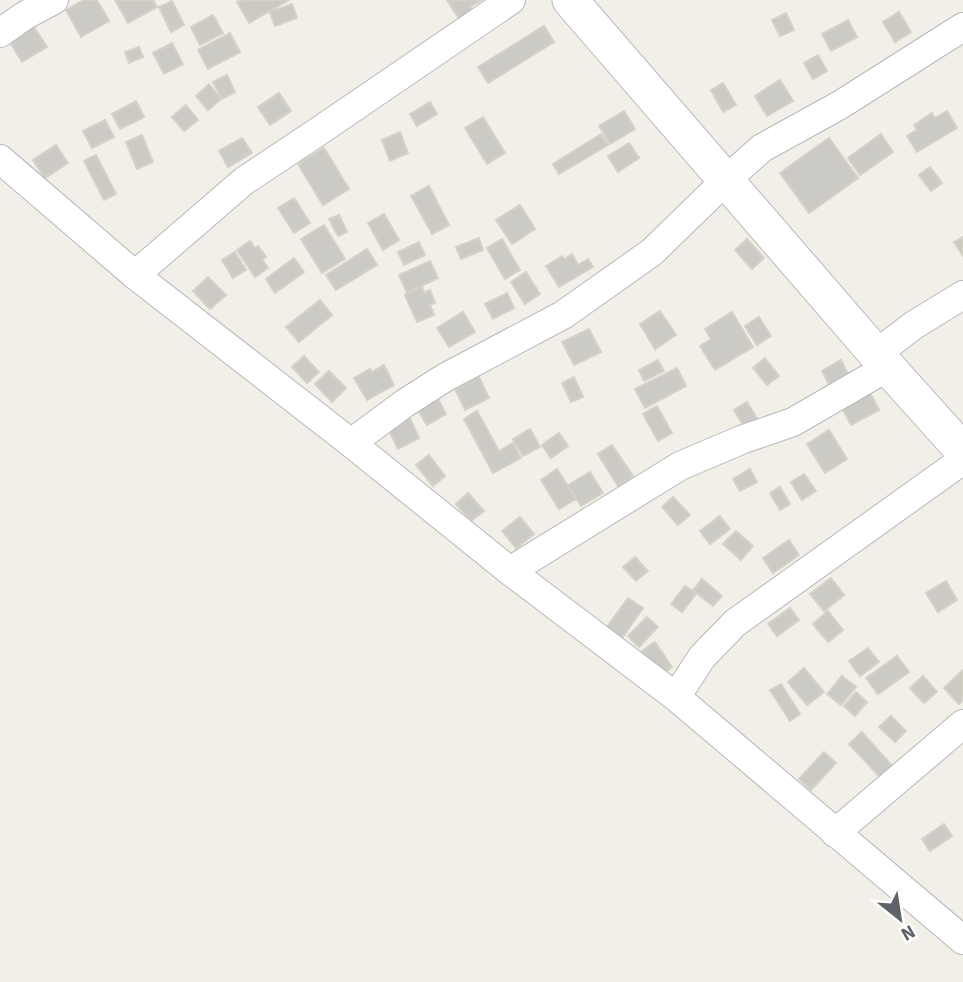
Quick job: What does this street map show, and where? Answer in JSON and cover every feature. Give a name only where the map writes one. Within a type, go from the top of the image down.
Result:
[{"type":"street","points":[[0,33],[23,16],[54,0]]},
{"type":"street","points":[[135,275],[244,181],[510,0]]},
{"type":"street","points":[[570,0],[963,451]]},
{"type":"street","points":[[351,443],[405,403],[446,377],[563,314],[652,252],[762,148],[840,105],[963,27]]},
{"type":"street","points":[[0,159],[135,275],[510,571],[676,697],[962,938]]},
{"type":"street","points":[[510,571],[680,466],[793,422],[882,360],[914,326],[963,295]]},
{"type":"street","points":[[676,697],[702,657],[735,623],[963,460]]},
{"type":"street","points":[[835,833],[963,724]]},
{"type":"building","points":[[84,0],[97,0],[109,21],[81,37],[66,10]]},
{"type":"building","points":[[115,0],[153,0],[157,7],[128,23]]},
{"type":"building","points":[[289,0],[249,23],[237,2]]},
{"type":"building","points":[[447,0],[481,0],[470,7],[475,14],[462,23]]},
{"type":"building","points":[[172,1],[184,25],[171,32],[159,7]]},
{"type":"building","points":[[292,4],[297,18],[275,26],[270,12]]},
{"type":"building","points":[[899,12],[911,32],[895,42],[883,22]]},
{"type":"building","points":[[786,13],[794,30],[780,36],[772,20]]},
{"type":"building","points":[[213,15],[223,33],[200,45],[191,27]]},
{"type":"building","points":[[848,20],[857,37],[831,51],[822,34]]},
{"type":"building","points":[[544,26],[554,42],[488,83],[478,67]]},
{"type":"building","points":[[34,27],[47,47],[22,62],[10,42]]},
{"type":"building","points":[[230,33],[240,52],[208,69],[198,50]]},
{"type":"building","points":[[172,43],[183,64],[164,74],[153,53]]},
{"type":"building","points":[[139,47],[143,57],[129,63],[125,52]]},
{"type":"building","points":[[818,55],[827,71],[813,79],[804,63]]},
{"type":"building","points":[[227,75],[235,92],[222,99],[213,82]]},
{"type":"building","points":[[780,80],[793,101],[767,116],[755,96]]},
{"type":"building","points":[[723,83],[736,105],[723,112],[711,90]]},
{"type":"building","points":[[209,84],[221,99],[208,110],[196,96]]},
{"type":"building","points":[[279,93],[291,111],[270,125],[258,107]]},
{"type":"building","points":[[136,101],[144,117],[120,129],[112,114]]},
{"type":"building","points":[[430,102],[437,114],[417,126],[410,114]]},
{"type":"building","points":[[186,105],[198,120],[184,131],[172,117]]},
{"type":"building","points":[[624,111],[635,129],[610,144],[599,126]]},
{"type":"building","points":[[947,111],[957,128],[917,152],[907,136],[917,130],[914,125],[932,113],[935,118]]},
{"type":"building","points":[[483,117],[505,153],[487,164],[465,128]]},
{"type":"building","points":[[105,120],[114,137],[92,148],[83,131]]},
{"type":"building","points":[[400,132],[408,153],[390,161],[382,140]]},
{"type":"building","points":[[601,134],[608,145],[559,174],[553,164]]},
{"type":"building","points":[[881,134],[893,152],[860,175],[848,158]]},
{"type":"building","points":[[142,135],[153,162],[137,169],[126,142]]},
{"type":"building","points":[[242,138],[252,153],[228,167],[219,151]]},
{"type":"building","points":[[829,138],[858,178],[809,213],[780,173]]},
{"type":"building","points":[[629,143],[639,158],[618,172],[608,156]]},
{"type":"building","points":[[56,145],[68,163],[45,178],[33,160]]},
{"type":"building","points":[[324,148],[349,189],[323,205],[298,164]]},
{"type":"building","points":[[96,155],[116,194],[104,200],[84,161]]},
{"type":"building","points":[[930,167],[942,183],[931,191],[919,175]]},
{"type":"building","points":[[429,186],[449,225],[432,234],[411,196]]},
{"type":"building","points":[[294,198],[310,223],[294,233],[278,208]]},
{"type":"building","points":[[520,205],[535,229],[512,244],[496,220]]},
{"type":"building","points":[[384,214],[399,240],[383,250],[368,223]]},
{"type":"building","points":[[339,215],[347,232],[338,236],[329,219]]},
{"type":"building","points":[[324,225],[345,259],[322,273],[301,239]]},
{"type":"building","points":[[963,237],[963,256],[954,242]]},
{"type":"building","points":[[479,238],[483,250],[461,259],[456,247]]},
{"type":"building","points":[[502,239],[520,270],[505,279],[487,248]]},
{"type":"building","points":[[747,239],[764,258],[752,269],[735,250]]},
{"type":"building","points":[[250,241],[255,248],[258,246],[266,257],[262,259],[268,268],[255,277],[237,250]]},
{"type":"building","points":[[419,242],[425,255],[404,265],[398,252]]},
{"type":"building","points":[[367,249],[377,265],[336,290],[326,275]]},
{"type":"building","points":[[235,252],[246,270],[233,278],[222,260]]},
{"type":"building","points":[[572,254],[578,265],[588,259],[593,267],[559,287],[546,266],[562,256],[564,259]]},
{"type":"building","points":[[294,258],[304,272],[275,293],[266,279]]},
{"type":"building","points":[[430,261],[438,278],[407,293],[399,275]]},
{"type":"building","points":[[526,272],[540,294],[525,304],[511,282]]},
{"type":"building","points":[[208,277],[226,295],[210,309],[193,291]]},
{"type":"building","points":[[422,287],[424,293],[430,290],[435,303],[430,305],[434,315],[417,322],[405,295]]},
{"type":"building","points":[[507,293],[514,308],[493,319],[485,304]]},
{"type":"building","points":[[320,300],[332,315],[299,342],[286,327]]},
{"type":"building","points":[[660,311],[676,335],[655,349],[640,324]]},
{"type":"building","points":[[463,312],[475,332],[449,347],[437,328]]},
{"type":"building","points":[[732,312],[753,347],[715,370],[700,346],[711,339],[705,329]]},
{"type":"building","points":[[759,317],[771,336],[757,345],[745,326]]},
{"type":"building","points":[[589,329],[601,352],[574,365],[562,342]]},
{"type":"building","points":[[304,356],[319,372],[307,383],[292,367]]},
{"type":"building","points":[[765,358],[779,376],[767,385],[753,368]]},
{"type":"building","points":[[658,360],[664,371],[644,381],[639,370]]},
{"type":"building","points":[[841,360],[848,374],[829,385],[822,371]]},
{"type":"building","points":[[384,365],[394,385],[367,400],[354,378]]},
{"type":"building","points":[[677,368],[686,386],[645,408],[635,389]]},
{"type":"building","points":[[329,371],[346,388],[332,402],[315,384]]},
{"type":"building","points":[[479,377],[489,398],[465,410],[455,389]]},
{"type":"building","points":[[574,377],[583,397],[571,402],[562,383]]},
{"type":"building","points":[[867,387],[879,410],[851,425],[839,402]]},
{"type":"building","points":[[437,397],[446,414],[427,425],[417,409]]},
{"type":"building","points":[[747,402],[758,420],[745,428],[734,410]]},
{"type":"building","points":[[657,406],[672,433],[658,441],[643,414]]},
{"type":"building","points":[[477,411],[499,451],[513,443],[521,458],[493,473],[464,419]]},
{"type":"building","points":[[408,414],[419,438],[398,449],[386,424]]},
{"type":"building","points":[[530,429],[540,447],[523,456],[513,439]]},
{"type":"building","points":[[829,430],[847,459],[825,473],[807,444]]},
{"type":"building","points":[[559,433],[568,446],[551,458],[542,445]]},
{"type":"building","points":[[612,445],[633,476],[618,486],[598,454]]},
{"type":"building","points":[[429,455],[445,476],[433,486],[416,465]]},
{"type":"building","points":[[557,469],[576,499],[559,509],[541,480]]},
{"type":"building","points":[[750,469],[757,482],[740,491],[733,479]]},
{"type":"building","points":[[590,472],[603,493],[581,506],[568,485]]},
{"type":"building","points":[[804,474],[816,491],[802,500],[791,482]]},
{"type":"building","points":[[780,487],[790,504],[780,510],[770,493]]},
{"type":"building","points":[[468,493],[484,511],[471,521],[456,504]]},
{"type":"building","points":[[673,497],[690,515],[678,525],[662,507]]},
{"type":"building","points":[[720,516],[730,529],[710,544],[700,531]]},
{"type":"building","points":[[520,517],[534,534],[516,548],[502,531]]},
{"type":"building","points":[[736,531],[753,546],[741,560],[723,544]]},
{"type":"building","points":[[789,540],[799,555],[773,573],[763,558]]},
{"type":"building","points":[[635,557],[648,571],[636,581],[623,567]]},
{"type":"building","points":[[831,578],[844,595],[824,611],[810,594]]},
{"type":"building","points":[[702,579],[722,596],[713,606],[693,590]]},
{"type":"building","points":[[946,581],[957,600],[938,612],[926,593]]},
{"type":"building","points":[[685,586],[696,594],[682,612],[671,604]]},
{"type":"building","points":[[628,598],[643,608],[622,638],[607,627]]},
{"type":"building","points":[[790,608],[799,620],[777,636],[768,624]]},
{"type":"building","points":[[828,611],[843,630],[828,642],[813,624]]},
{"type":"building","points":[[647,617],[658,627],[639,647],[628,636]]},
{"type":"building","points":[[655,642],[672,667],[660,676],[642,651]]},
{"type":"building","points":[[868,648],[879,662],[860,676],[849,661]]},
{"type":"building","points":[[897,656],[909,672],[878,694],[866,678]]},
{"type":"building","points":[[804,668],[824,692],[807,705],[788,682]]},
{"type":"building","points":[[963,670],[963,700],[959,704],[944,688]]},
{"type":"building","points":[[842,676],[856,687],[841,705],[827,694]]},
{"type":"building","points":[[923,676],[937,692],[924,703],[910,688]]},
{"type":"building","points":[[781,684],[800,714],[790,721],[770,690]]},
{"type":"building","points":[[856,692],[867,702],[855,716],[844,706]]},
{"type":"building","points":[[891,716],[906,731],[895,742],[879,727]]},
{"type":"building","points":[[862,732],[893,767],[881,778],[849,744]]},
{"type":"building","points":[[824,752],[836,763],[811,790],[799,779]]},
{"type":"building","points":[[944,824],[952,836],[930,851],[922,839]]}]
